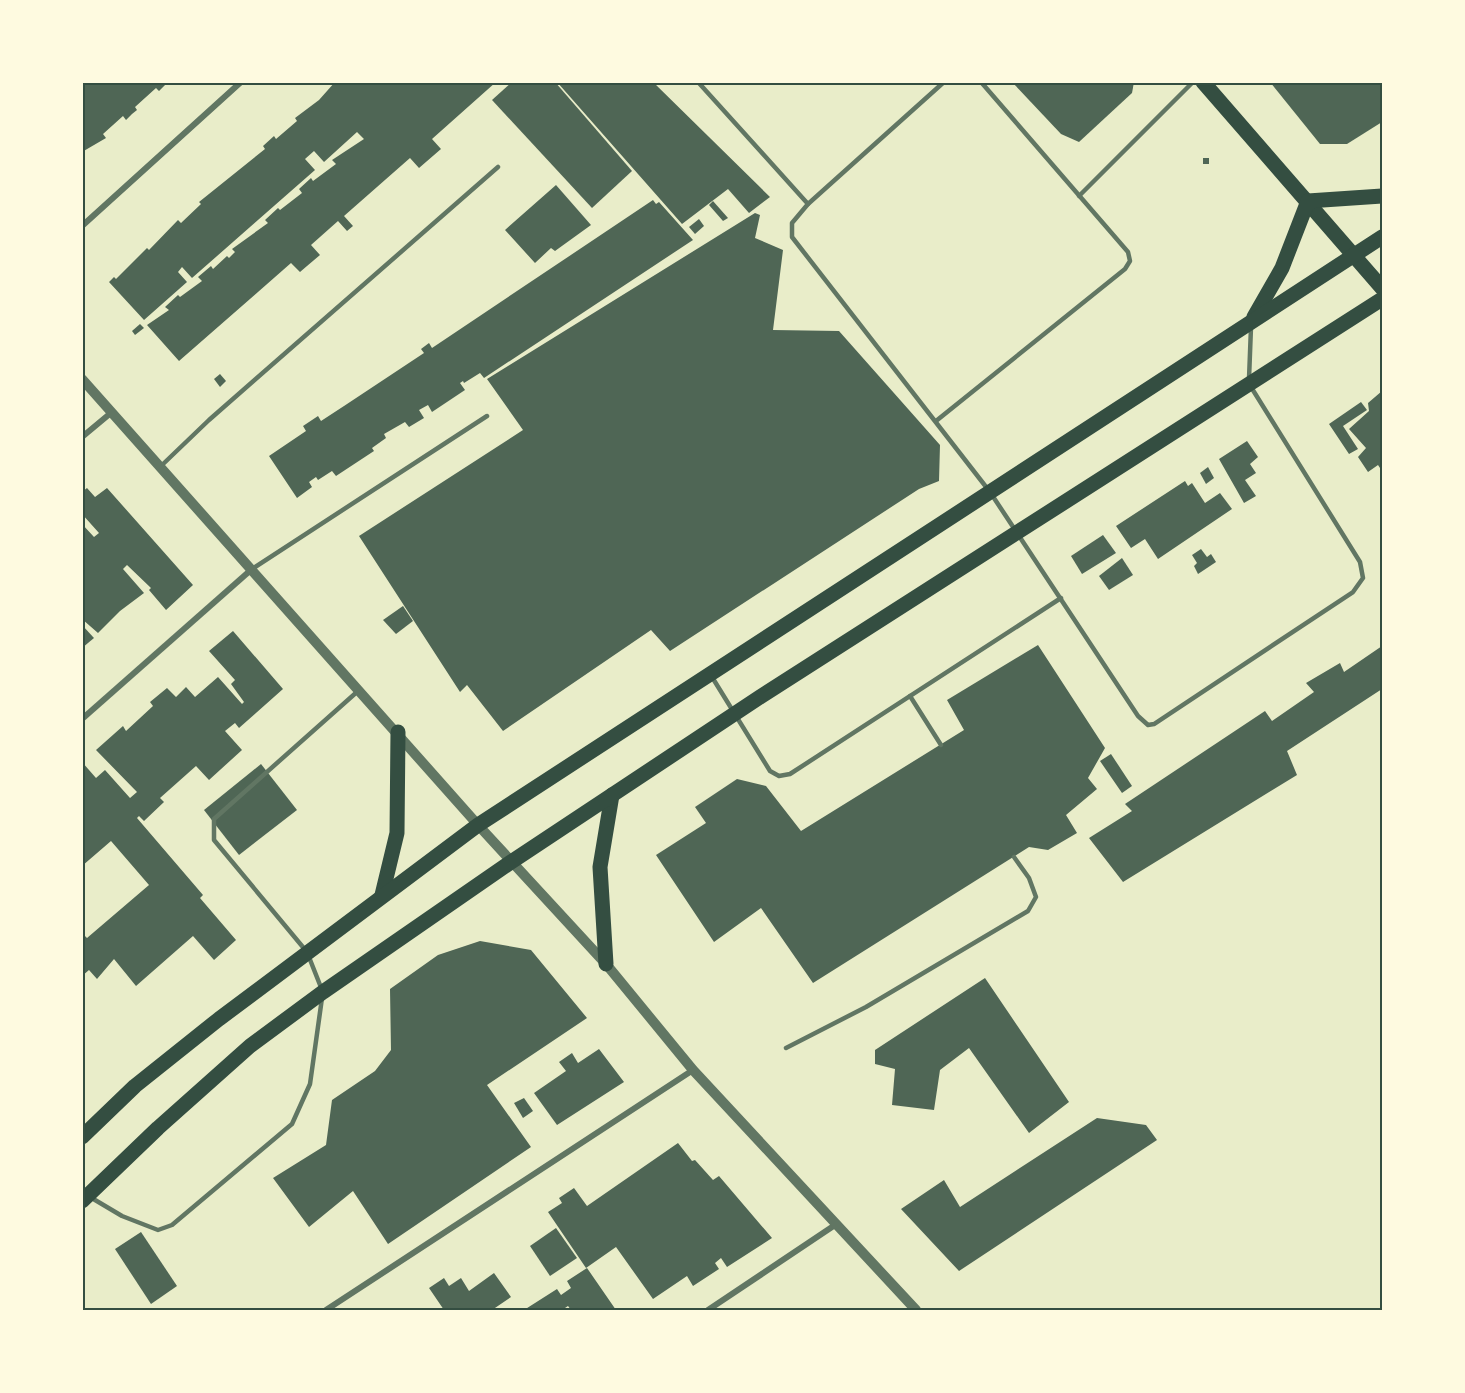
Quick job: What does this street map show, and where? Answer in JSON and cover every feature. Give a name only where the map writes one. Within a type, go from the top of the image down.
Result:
[{"type":"main road","points":[[1203,82],[1383,288]]},
{"type":"main road","points":[[1308,201],[1383,196]]},
{"type":"main road","points":[[1251,322],[1282,268],[1308,201]]},
{"type":"main road","points":[[82,1137],[135,1086],[307,952],[478,825],[1383,237]]},
{"type":"main road","points":[[84,1196],[250,1046],[323,992],[512,862],[733,715],[1383,299]]},
{"type":"main road","points":[[382,895],[397,833],[398,732]]},
{"type":"main road","points":[[606,964],[600,867],[612,795]]},
{"type":"street","points":[[82,226],[241,82]]},
{"type":"street","points":[[82,379],[398,732],[478,825],[606,964],[693,1070],[916,1311]]},
{"type":"street","points":[[82,437],[112,412]]},
{"type":"street","points":[[82,719],[252,569]]},
{"type":"street","points":[[326,1311],[693,1070]]},
{"type":"street","points":[[708,1311],[835,1225]]},
{"type":"lane","points":[[698,82],[808,204]]},
{"type":"lane","points":[[944,82],[808,204],[792,222],[792,237],[990,492],[1138,716],[1148,725],[1154,724],[1353,592],[1364,578],[1360,562],[1249,383],[1251,322]]},
{"type":"lane","points":[[936,421],[1125,269],[1130,261],[1128,252],[981,82]]},
{"type":"lane","points":[[1079,196],[1193,82]]},
{"type":"lane","points":[[161,466],[209,420],[498,166]]},
{"type":"lane","points":[[252,569],[487,416]]},
{"type":"lane","points":[[710,675],[770,771],[779,776],[790,774],[1061,598]]},
{"type":"lane","points":[[84,1196],[122,1216],[158,1230],[172,1225],[292,1124],[310,1084],[323,992],[307,952],[214,840],[214,819],[360,690]]},
{"type":"lane","points":[[910,696],[942,745]]},
{"type":"lane","points":[[786,1048],[866,1007],[1028,911],[1036,897],[1029,878],[1014,857]]},
{"type":"building","points":[[82,82],[168,82],[159,91],[156,88],[135,107],[137,110],[126,120],[123,116],[103,134],[106,138],[82,152]]},
{"type":"building","points":[[335,82],[496,82],[432,139],[441,149],[419,168],[410,158],[344,216],[353,226],[347,231],[338,221],[311,245],[320,255],[300,272],[291,263],[179,361],[147,325],[169,310],[165,307],[178,295],[180,297],[202,281],[198,277],[211,266],[213,269],[227,256],[229,258],[235,252],[232,249],[268,223],[265,220],[278,208],[280,210],[302,193],[299,189],[311,178],[313,181],[336,164],[332,160],[364,139],[357,132],[324,162],[314,151],[305,159],[315,170],[192,278],[182,267],[178,272],[187,282],[144,320],[109,282],[114,277],[116,279],[147,248],[149,250],[178,220],[181,223],[201,204],[199,202],[265,149],[263,146],[274,136],[276,139],[297,121],[295,118],[319,100]]},
{"type":"building","points":[[512,82],[555,82],[632,171],[592,208],[492,100]]},
{"type":"building","points":[[557,82],[653,82],[770,197],[749,213],[728,189],[682,224]]},
{"type":"building","points":[[1012,82],[1134,82],[1132,93],[1079,142],[1061,134]]},
{"type":"building","points":[[1270,82],[1382,82],[1382,122],[1347,144],[1320,144]]},
{"type":"building","points":[[1203,158],[1209,158],[1209,164],[1203,164]]},
{"type":"building","points":[[556,185],[591,225],[555,251],[551,248],[535,263],[505,230]]},
{"type":"building","points":[[653,200],[656,204],[659,202],[693,240],[484,378],[480,373],[464,383],[463,381],[460,383],[465,390],[432,412],[428,405],[419,410],[424,418],[409,427],[405,422],[384,434],[386,438],[372,448],[374,451],[336,476],[332,471],[318,480],[316,477],[309,482],[312,487],[297,498],[269,456],[306,431],[303,426],[318,416],[321,421],[424,353],[421,349],[429,343],[432,348]]},
{"type":"building","points":[[713,201],[728,218],[723,221],[709,205]]},
{"type":"building","points":[[755,213],[760,215],[755,238],[783,250],[773,330],[839,331],[940,445],[939,481],[919,489],[670,651],[651,630],[503,731],[467,685],[460,692],[359,536],[523,430],[487,379]]},
{"type":"building","points":[[699,219],[704,226],[695,234],[689,227]]},
{"type":"building","points":[[140,324],[144,328],[135,335],[132,331]]},
{"type":"building","points":[[220,374],[226,381],[220,387],[214,379]]},
{"type":"building","points":[[1382,391],[1382,471],[1378,465],[1368,472],[1358,457],[1366,448],[1349,429],[1369,411],[1368,403]]},
{"type":"building","points":[[1361,402],[1367,410],[1343,426],[1358,449],[1349,454],[1329,424]]},
{"type":"building","points":[[1247,441],[1258,457],[1250,464],[1256,473],[1245,480],[1256,496],[1244,503],[1219,459]]},
{"type":"building","points":[[1208,467],[1214,478],[1206,484],[1200,473]]},
{"type":"building","points":[[1185,481],[1188,486],[1192,483],[1205,503],[1220,493],[1232,509],[1158,559],[1145,539],[1131,548],[1116,526]]},
{"type":"building","points":[[87,488],[95,497],[107,488],[193,585],[166,610],[149,590],[151,588],[127,565],[123,569],[144,593],[120,611],[98,633],[82,619],[82,524],[94,537],[99,533],[82,514],[82,492]]},
{"type":"building","points":[[1103,535],[1116,553],[1082,574],[1071,556]]},
{"type":"building","points":[[1201,549],[1207,557],[1211,554],[1216,562],[1198,574],[1194,566],[1197,563],[1192,555]]},
{"type":"building","points":[[1122,558],[1133,575],[1109,590],[1099,576]]},
{"type":"building","points":[[403,606],[413,621],[396,634],[383,620]]},
{"type":"building","points":[[82,625],[94,638],[82,648]]},
{"type":"building","points":[[233,631],[283,689],[239,728],[235,723],[225,731],[242,750],[209,780],[196,766],[160,798],[164,802],[144,821],[139,816],[137,818],[203,895],[200,898],[236,940],[214,960],[193,936],[136,986],[114,959],[97,979],[89,970],[82,976],[82,933],[87,938],[149,885],[111,841],[82,866],[82,762],[96,778],[105,770],[130,798],[137,792],[96,750],[123,726],[126,731],[153,706],[150,702],[167,688],[176,697],[186,687],[195,697],[218,677],[242,704],[244,702],[231,684],[235,680],[209,651]]},
{"type":"building","points":[[1038,645],[1105,748],[1088,778],[1097,789],[1066,815],[1077,833],[1048,850],[1029,847],[813,983],[761,908],[714,942],[656,855],[706,823],[695,807],[737,779],[766,786],[801,831],[964,730],[947,700]]},
{"type":"building","points":[[1382,646],[1382,689],[1287,751],[1297,775],[1123,882],[1089,838],[1132,811],[1125,804],[1265,711],[1272,721],[1314,692],[1306,683],[1340,663],[1344,672]]},
{"type":"building","points":[[1111,754],[1132,786],[1122,793],[1100,761]]},
{"type":"building","points":[[261,764],[297,810],[239,855],[204,810]]},
{"type":"building","points":[[480,941],[531,950],[587,1018],[487,1085],[531,1147],[388,1244],[353,1191],[309,1227],[273,1178],[326,1145],[332,1100],[375,1071],[391,1050],[390,989],[438,955]]},
{"type":"building","points":[[985,978],[1069,1102],[1029,1133],[969,1048],[940,1070],[934,1110],[892,1105],[895,1069],[875,1064],[875,1050]]},
{"type":"building","points":[[599,1049],[624,1082],[557,1125],[534,1093],[566,1071],[559,1062],[572,1053],[578,1063]]},
{"type":"building","points":[[524,1098],[533,1111],[523,1118],[514,1103]]},
{"type":"building","points":[[1097,1118],[1146,1125],[1157,1140],[959,1271],[901,1209],[944,1180],[960,1207]]},
{"type":"building","points":[[678,1143],[692,1161],[695,1160],[713,1180],[719,1176],[772,1238],[727,1267],[721,1258],[715,1263],[719,1269],[693,1286],[687,1276],[653,1299],[616,1247],[586,1268],[548,1212],[562,1203],[559,1198],[574,1188],[587,1206]]},
{"type":"building","points":[[556,1228],[577,1258],[550,1276],[530,1246]]},
{"type":"building","points":[[141,1232],[177,1286],[151,1304],[115,1249]]},
{"type":"building","points":[[587,1268],[616,1310],[571,1310],[568,1306],[562,1310],[524,1310],[557,1289],[561,1295],[571,1288],[567,1281]]},
{"type":"building","points":[[494,1273],[511,1297],[492,1310],[444,1310],[429,1288],[444,1278],[449,1286],[461,1278],[469,1291]]}]
